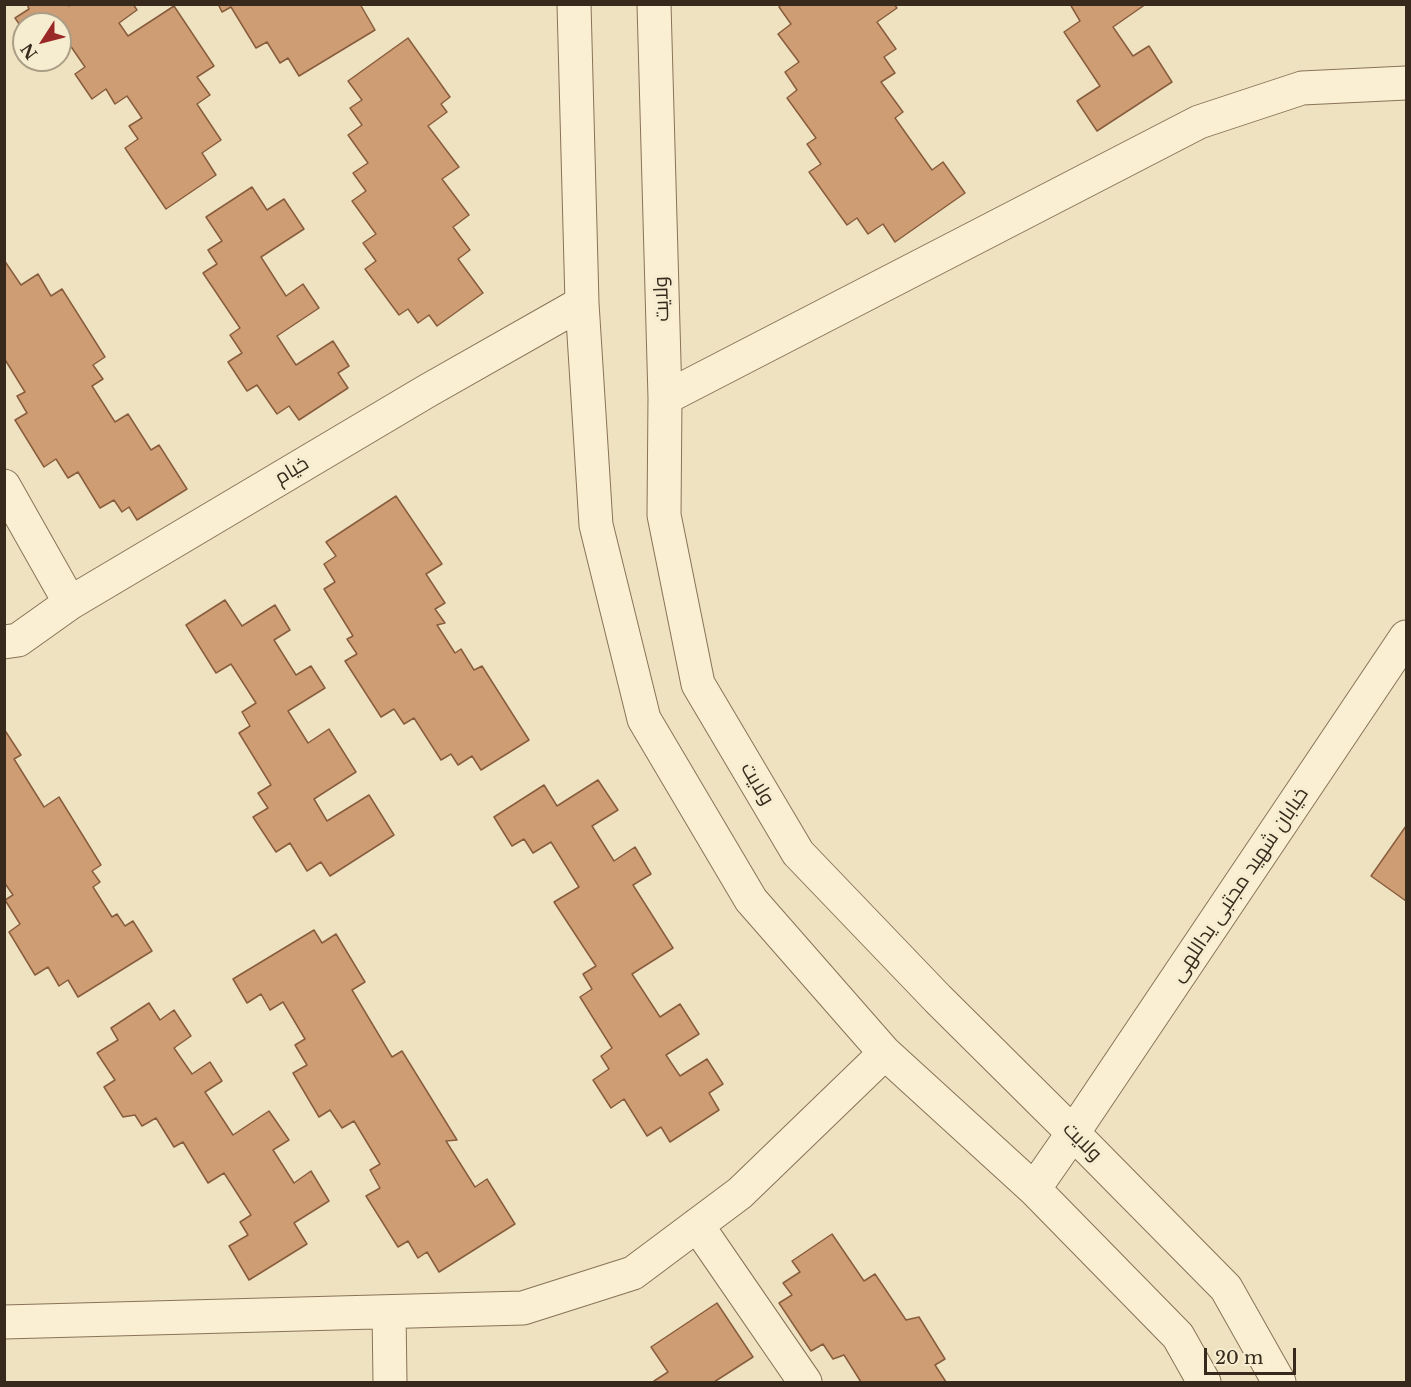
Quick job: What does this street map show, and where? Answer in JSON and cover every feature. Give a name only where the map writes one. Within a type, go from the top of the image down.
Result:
[{"type":"street","points":[[574,4],[582,303],[596,525],[644,719],[751,900],[885,1053],[1034,1189],[1178,1336],[1204,1383]]},
{"type":"street","name":"ولایت","points":[[654,4],[665,398],[664,515],[698,684],[798,853],[938,999],[1226,1288],[1279,1383]]},
{"type":"street","points":[[665,398],[1199,122],[1302,88],[1407,83]]},
{"type":"street","name":"خیام","points":[[4,642],[18,640],[70,603],[427,391],[582,303]]},
{"type":"street","points":[[4,486],[70,603]]},
{"type":"street","name":"خیابان شهید مجتبی یداللهی","points":[[1034,1189],[1407,637]]},
{"type":"street","points":[[4,1322],[524,1308],[633,1273],[740,1193],[885,1053]]},
{"type":"street","points":[[697,1226],[805,1383]]},
{"type":"street","points":[[389,1312],[390,1383]]},
{"type":"building","points":[[27,4],[68,4],[69,6],[71,4],[133,4],[137,10],[119,23],[128,36],[174,6],[214,66],[197,77],[210,95],[197,104],[221,140],[202,153],[216,175],[166,209],[125,148],[138,139],[129,126],[142,118],[127,96],[115,104],[106,89],[92,99],[75,74],[85,67],[72,48],[72,12],[24,12],[29,9]]},
{"type":"building","points":[[218,4],[360,4],[375,30],[299,76],[288,58],[280,63],[267,42],[256,48],[231,7],[222,12]]},
{"type":"building","points":[[782,4],[894,4],[897,8],[877,22],[896,49],[884,57],[895,73],[881,82],[903,112],[895,118],[932,170],[943,162],[965,193],[895,242],[883,224],[868,234],[857,218],[847,225],[809,172],[821,164],[807,144],[816,138],[787,98],[797,90],[785,72],[799,62],[778,34],[791,24],[779,7]]},
{"type":"building","points":[[1070,4],[1146,4],[1113,27],[1133,56],[1149,46],[1172,82],[1097,131],[1077,101],[1100,86],[1064,32],[1080,21]]},
{"type":"building","points":[[408,38],[450,97],[441,104],[447,112],[428,126],[459,167],[442,179],[469,215],[453,227],[470,250],[458,259],[483,293],[437,326],[429,315],[418,323],[408,309],[399,315],[365,269],[376,261],[363,243],[376,234],[352,201],[366,191],[353,173],[368,163],[348,135],[362,125],[350,108],[362,100],[348,81]]},
{"type":"building","points":[[252,187],[267,210],[284,199],[304,229],[261,257],[286,296],[303,284],[319,308],[277,336],[296,365],[333,341],[349,366],[338,373],[348,388],[299,420],[289,406],[277,414],[257,385],[247,391],[228,362],[242,353],[230,335],[240,328],[203,273],[217,264],[208,250],[222,241],[206,217]]},
{"type":"building","points":[[4,260],[21,285],[38,274],[51,296],[62,289],[105,357],[93,365],[103,379],[92,386],[115,422],[128,414],[151,450],[159,445],[187,489],[137,520],[129,507],[122,512],[114,500],[100,508],[78,472],[68,478],[56,459],[44,467],[15,420],[27,413],[17,396],[25,392],[4,358]]},
{"type":"building","points":[[396,496],[442,564],[426,574],[445,603],[435,609],[445,623],[437,625],[455,653],[461,649],[474,670],[482,666],[529,740],[481,770],[472,756],[458,765],[451,754],[441,760],[414,718],[404,724],[394,709],[381,717],[345,661],[357,654],[347,639],[353,636],[324,589],[335,582],[324,564],[336,556],[326,542]]},
{"type":"building","points":[[225,600],[242,626],[275,605],[290,630],[274,640],[296,675],[311,666],[325,688],[288,711],[308,743],[329,729],[356,772],[314,799],[327,821],[369,795],[394,835],[330,876],[321,862],[307,871],[290,843],[276,852],[253,817],[268,808],[258,793],[271,785],[239,733],[250,726],[242,712],[256,703],[231,664],[216,673],[186,625]]},
{"type":"building","points":[[4,729],[21,755],[14,759],[44,807],[59,797],[101,865],[92,871],[100,882],[93,887],[112,917],[117,914],[125,926],[133,921],[152,951],[78,997],[68,980],[59,986],[48,967],[35,975],[9,932],[20,924],[5,900],[13,895],[4,882]]},
{"type":"building","points":[[598,780],[618,810],[592,826],[614,861],[635,847],[651,874],[633,885],[673,948],[632,974],[660,1017],[680,1004],[699,1034],[666,1055],[680,1076],[707,1059],[723,1084],[709,1093],[719,1110],[670,1142],[661,1127],[647,1136],[624,1099],[611,1108],[593,1080],[609,1069],[601,1056],[612,1048],[580,997],[592,989],[583,974],[596,966],[554,902],[579,887],[551,842],[533,853],[524,839],[512,846],[494,817],[544,785],[557,806]]},
{"type":"building","points":[[1406,826],[1406,901],[1371,876]]},
{"type":"building","points":[[314,930],[322,943],[336,934],[365,982],[352,990],[392,1057],[402,1051],[457,1140],[446,1141],[475,1187],[487,1179],[515,1224],[439,1272],[427,1252],[418,1258],[408,1241],[398,1247],[366,1196],[380,1188],[370,1170],[380,1164],[354,1121],[342,1128],[330,1110],[319,1117],[293,1073],[307,1065],[295,1045],[305,1039],[283,1002],[270,1010],[261,994],[247,1003],[233,979]]},
{"type":"building","points":[[149,1003],[160,1020],[174,1010],[191,1036],[174,1048],[192,1074],[210,1062],[222,1081],[205,1092],[233,1135],[269,1111],[289,1140],[273,1150],[294,1183],[311,1171],[329,1201],[294,1223],[307,1244],[249,1280],[229,1246],[248,1235],[240,1222],[251,1215],[224,1173],[208,1183],[183,1142],[174,1147],[156,1118],[142,1126],[135,1115],[123,1117],[104,1087],[115,1080],[97,1053],[118,1040],[111,1028]]},
{"type":"building","points":[[832,1234],[864,1281],[875,1274],[906,1320],[919,1317],[945,1359],[935,1365],[946,1382],[861,1382],[844,1355],[833,1359],[823,1344],[811,1351],[779,1303],[792,1295],[783,1283],[800,1272],[792,1261]]},
{"type":"building","points":[[717,1303],[753,1357],[714,1382],[654,1382],[668,1372],[651,1347]]}]
